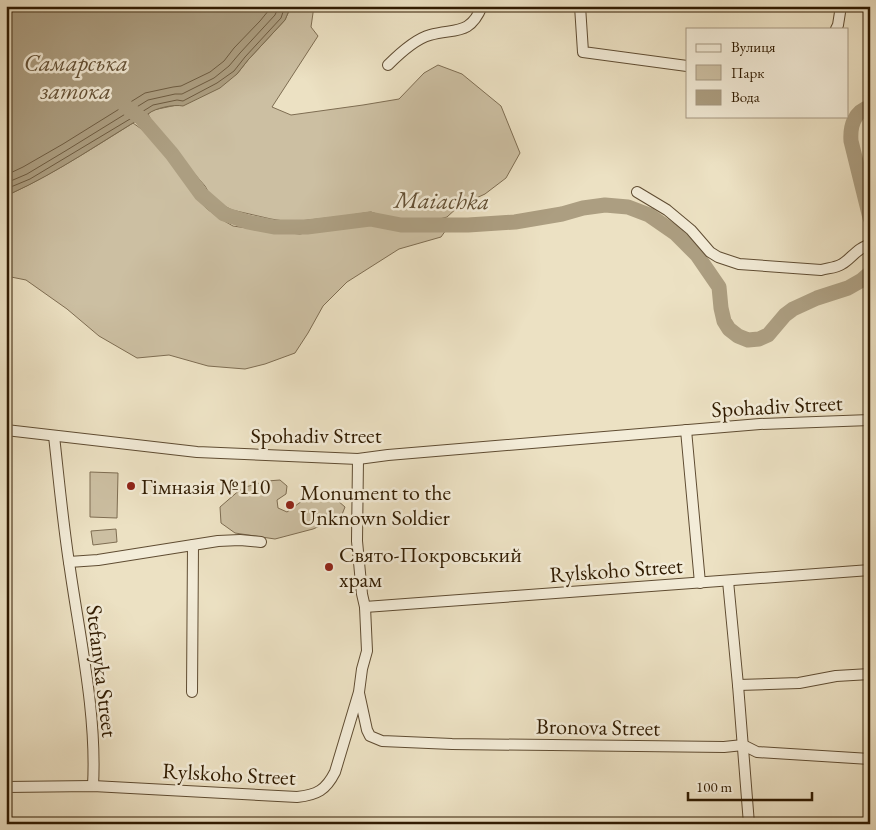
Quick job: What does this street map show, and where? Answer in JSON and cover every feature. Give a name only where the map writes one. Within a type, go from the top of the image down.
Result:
[{"type":"street","points":[[388,65],[407,48],[429,35],[457,31],[470,24],[475,20],[482,6]]},
{"type":"street","points":[[580,6],[583,52],[686,66]]},
{"type":"street","points":[[836,28],[841,6]]},
{"type":"street","points":[[638,192],[667,210],[691,230],[710,252],[718,257],[740,264],[821,270],[842,264],[867,245]]},
{"type":"street","name":"Spohadiv Street","points":[[6,430],[197,452],[358,459],[760,424],[870,420]]},
{"type":"street","name":"Spohadiv Street","points":[[686,430],[700,583]]},
{"type":"street","name":"Stefanyka Street","points":[[54,436],[69,562],[90,707],[94,746],[93,786]]},
{"type":"street","points":[[358,459],[357,541],[365,608]]},
{"type":"street","points":[[69,562],[98,560],[218,541],[240,540],[261,542]]},
{"type":"street","points":[[192,692],[193,545]]},
{"type":"street","name":"Rylskoho Street","points":[[6,787],[93,786],[297,797],[310,796],[322,790],[330,783],[359,692],[367,651],[365,608],[870,570]]},
{"type":"street","points":[[728,581],[750,824]]},
{"type":"street","points":[[738,685],[798,683],[836,676],[870,674]]},
{"type":"street","name":"Bronova Street","points":[[359,692],[367,730],[370,736],[382,741],[724,747],[743,745],[757,752],[870,759]]},
{"type":"green space","points":[[291,6],[314,6],[311,27],[318,36],[272,107],[291,115],[399,99],[424,73],[438,65],[462,74],[501,106],[520,153],[506,178],[485,194],[459,206],[447,217],[432,221],[394,220],[371,212],[290,222],[232,210],[213,200],[205,186],[159,135],[148,114],[153,110],[177,105],[237,74],[285,20]]},
{"type":"green space","points":[[133,123],[147,133],[176,167],[206,208],[233,226],[300,234],[349,224],[377,225],[427,231],[446,230],[441,237],[399,249],[347,282],[323,306],[295,353],[245,369],[208,366],[169,355],[137,358],[99,336],[67,309],[26,280],[6,276],[6,194],[10,194],[57,169]]},
{"type":"green space","points":[[90,472],[118,473],[117,518],[90,517]]},
{"type":"green space","points":[[280,480],[287,486],[286,494],[277,500],[278,508],[287,512],[302,501],[337,500],[345,507],[341,517],[313,529],[275,539],[235,533],[221,523],[220,507],[242,488],[267,481]]},
{"type":"green space","points":[[116,529],[117,542],[93,545],[91,531]]},
{"type":"water","name":"Самарська затока","points":[[6,6],[291,6],[285,20],[237,74],[220,88],[183,106],[165,107],[151,112],[46,176],[10,194],[6,194]]},
{"type":"waterway","name":"Maiachka","points":[[125,106],[141,118],[172,154],[201,194],[224,214],[248,222],[274,227],[307,227],[370,219],[401,225],[468,225],[515,222],[605,205],[628,207],[649,215],[675,233],[697,255],[719,287],[724,321],[729,329],[738,336],[748,340],[759,339],[768,335],[785,315],[793,309],[817,298],[848,288],[870,273]]},
{"type":"waterway","name":"Maiachka","points":[[870,107],[860,112],[854,120],[851,136],[870,218]]},
{"type":"place","name":"Гімназія №110","points":[[131,486]]},
{"type":"place","name":"Monument to the Unknown Soldier","points":[[290,505]]},
{"type":"place","name":"Свято-Покровський храм","points":[[329,567]]}]
